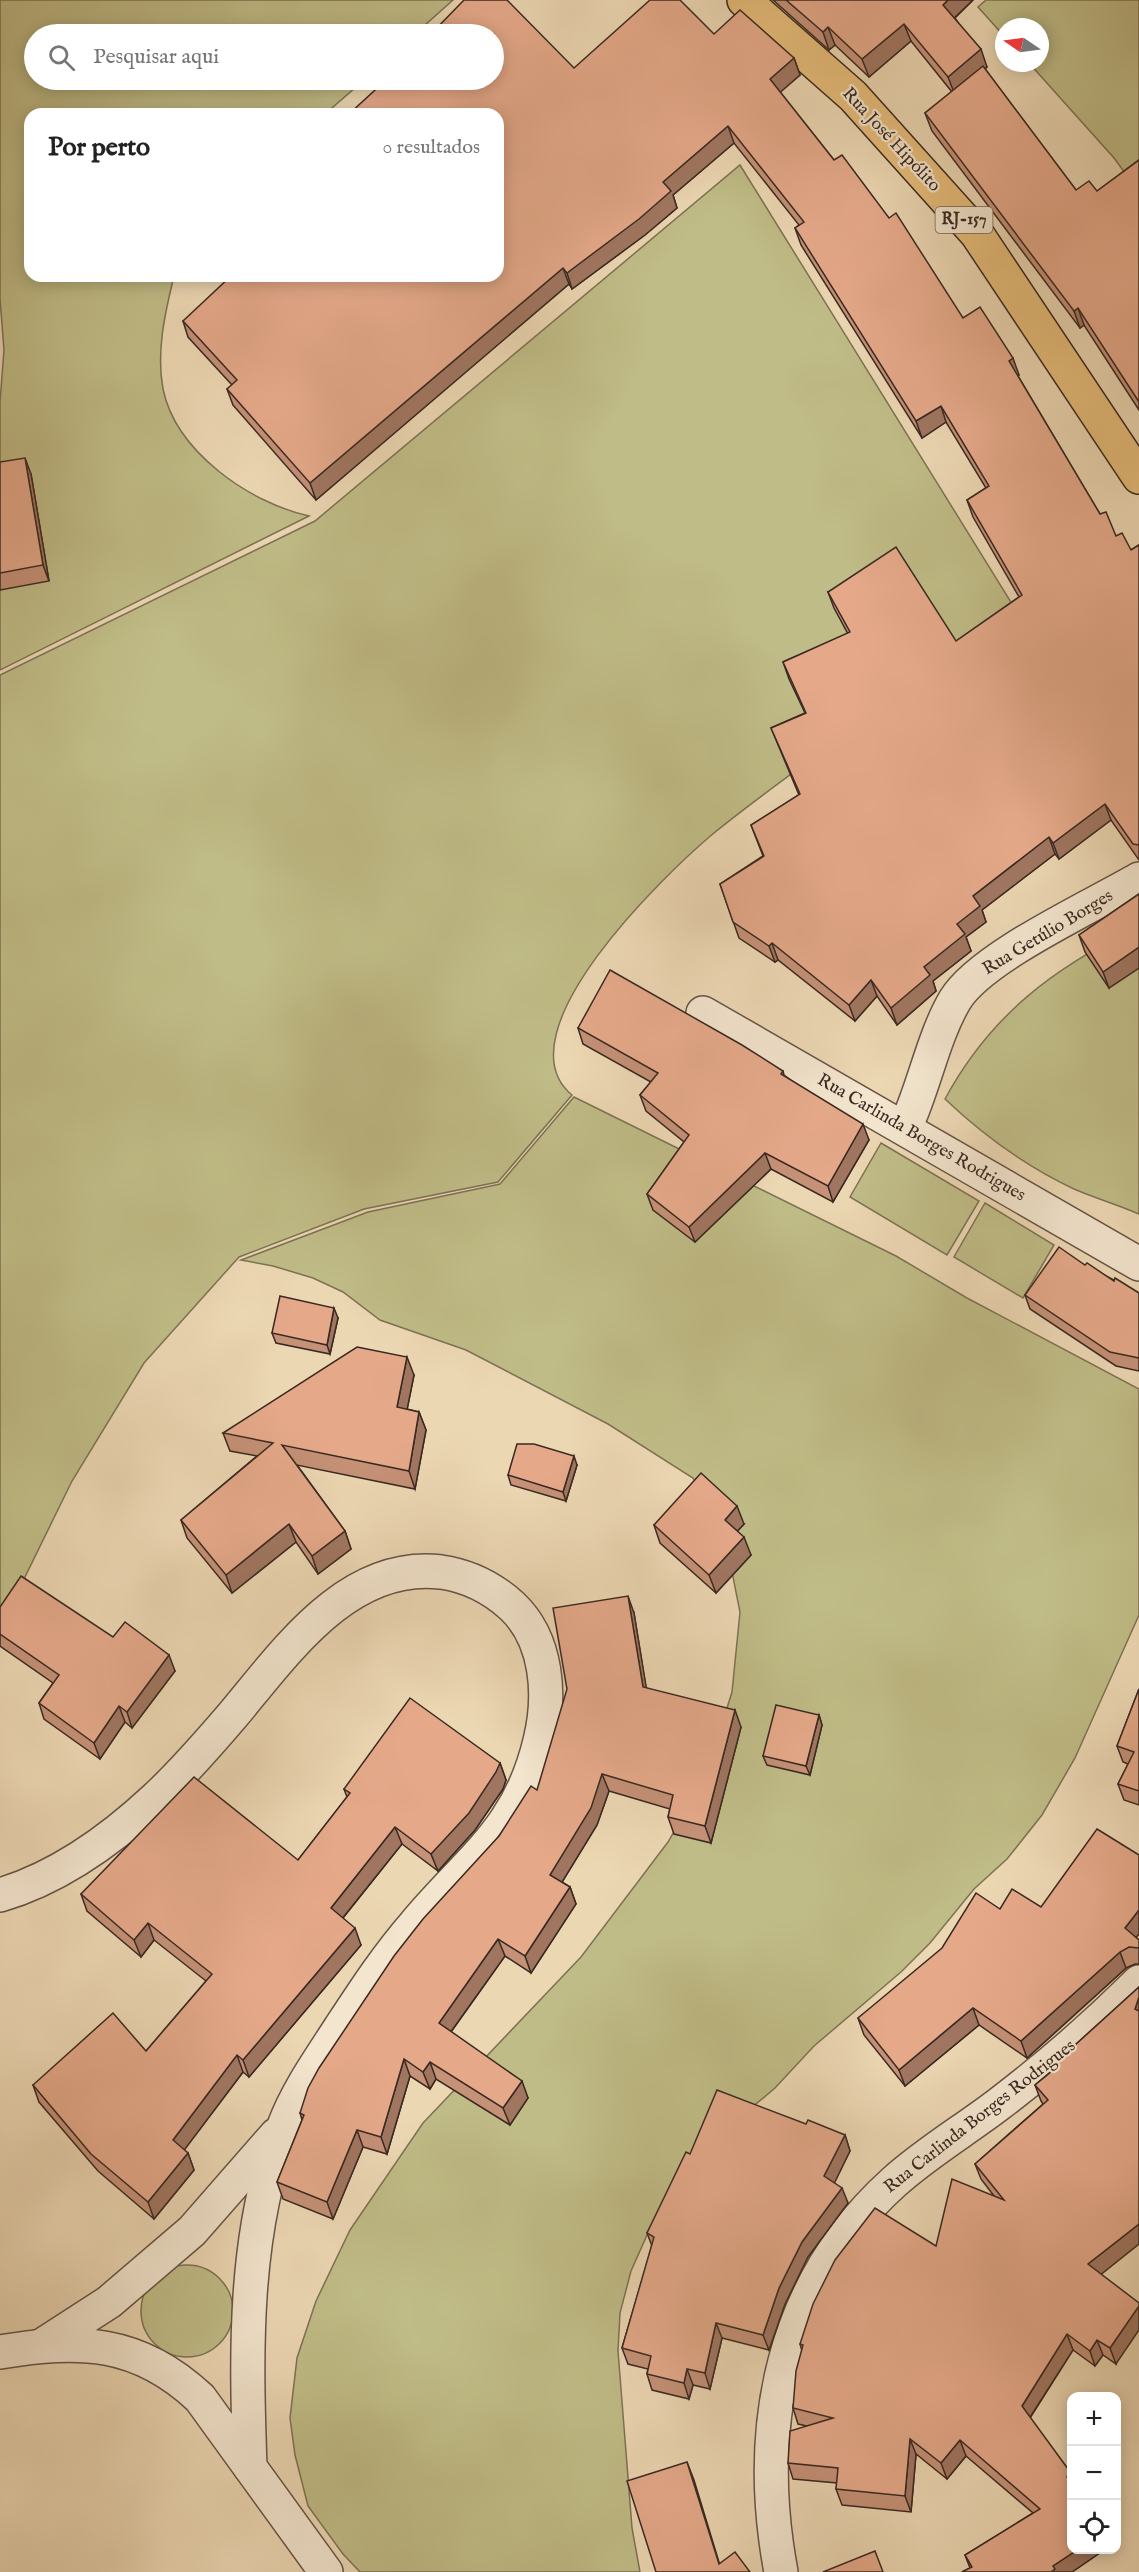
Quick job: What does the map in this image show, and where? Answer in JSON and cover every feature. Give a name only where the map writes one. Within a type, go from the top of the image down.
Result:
[{"type":"main road","name":"Rua José Hipólito","points":[[744,0],[853,96],[977,234],[1139,477]]},
{"type":"street","name":"Rua Getúlio Borges","points":[[905,1128],[920,1097],[944,1024],[956,999],[984,970],[1004,955],[1139,879]]},
{"type":"street","name":"Rua Carlinda Borges Rodrigues","points":[[703,1013],[1139,1264]]},
{"type":"street","points":[[0,1895],[38,1881],[99,1845],[126,1824],[189,1765],[284,1653],[338,1602],[359,1589],[392,1575],[432,1571],[475,1580],[503,1598],[529,1626],[543,1664],[544,1726],[524,1793],[501,1830],[415,1923],[378,1972],[309,2076],[285,2124],[266,2186],[255,2249],[249,2329],[250,2468]]},
{"type":"street","name":"Rua Carlinda Borges Rodrigues","points":[[781,2572],[771,2483],[774,2409],[785,2361],[798,2322],[830,2256],[894,2181],[1067,2051],[1139,1982]]},
{"type":"street","points":[[21,2348],[109,2302],[192,2231],[285,2124]]},
{"type":"street","points":[[21,2348],[90,2345],[128,2353],[175,2376],[200,2398],[326,2572]]},
{"type":"shaded area","points":[[0,0],[453,0],[426,24],[24,24],[24,90],[353,90],[332,108],[24,108],[24,282],[173,282],[165,318],[160,361],[163,389],[171,412],[183,434],[199,453],[240,487],[263,500],[309,516],[0,670],[0,402],[4,350],[0,299]]},
{"type":"shaded area","points":[[986,0],[1139,0],[1139,192],[1114,158],[1037,72],[1049,72],[1049,18],[995,18],[995,26],[978,7]]},
{"type":"shaded area","points":[[740,165],[1014,607],[750,804],[691,853],[628,917],[597,956],[572,996],[556,1034],[555,1068],[572,1095],[498,1182],[364,1209],[239,1257],[144,1363],[72,1481],[0,1628],[0,675],[315,521]]},
{"type":"shaded area","points":[[1139,926],[1139,1214],[1074,1189],[1039,1171],[990,1137],[945,1099],[983,1042],[1027,996],[1079,959]]},
{"type":"shaded area","points":[[574,1097],[896,1256],[967,1298],[1139,1389],[1139,1615],[1075,1758],[1042,1815],[1007,1859],[974,1889],[930,1943],[901,1972],[814,2046],[775,2088],[744,2114],[652,2224],[631,2271],[620,2313],[618,2351],[632,2528],[640,2572],[360,2572],[343,2554],[308,2506],[295,2455],[290,2418],[297,2358],[316,2301],[350,2230],[423,2123],[581,1957],[668,1842],[695,1795],[715,1746],[732,1692],[740,1612],[722,1522],[693,1478],[608,1424],[466,1350],[380,1320],[343,1292],[313,1278],[273,1266],[241,1260],[368,1212],[500,1184]]},
{"type":"shaded area","points":[[881,1143],[979,1201],[947,1255],[850,1197]]},
{"type":"shaded area","points":[[985,1203],[1054,1245],[1023,1298],[954,1257]]},
{"type":"shaded area","points":[[187,2265],[205,2268],[220,2278],[230,2293],[233,2311],[230,2329],[220,2344],[205,2354],[187,2357],[169,2354],[154,2344],[144,2329],[141,2311],[144,2293],[154,2278],[169,2268]]},
{"type":"building","points":[[464,0],[507,0],[574,68],[650,0],[680,0],[714,34],[740,10],[794,58],[770,79],[834,160],[842,155],[889,218],[896,213],[963,318],[980,307],[1013,358],[1009,361],[1100,514],[1106,512],[1116,536],[1122,533],[1131,550],[1139,545],[1139,845],[1133,844],[1105,804],[1053,843],[1049,837],[973,896],[980,906],[957,924],[965,934],[924,967],[930,975],[891,1008],[871,980],[849,1005],[772,943],[769,946],[733,922],[720,884],[764,856],[751,825],[800,794],[771,728],[806,713],[783,662],[850,632],[828,592],[896,547],[956,641],[1022,595],[967,500],[989,486],[941,406],[916,421],[795,228],[804,222],[728,126],[663,182],[671,191],[639,219],[567,273],[563,268],[310,483],[227,389],[237,380],[183,321],[225,282],[504,282],[504,108],[356,108],[375,90],[504,90],[504,24],[441,24]]},
{"type":"building","points":[[786,0],[948,0],[943,5],[981,49],[948,77],[904,24],[862,59],[828,27],[823,32]]},
{"type":"building","points":[[983,66],[1076,190],[1089,181],[1097,191],[1139,160],[1139,402],[1078,308],[1074,311],[925,113]]},
{"type":"building","points":[[25,458],[43,565],[0,573],[0,462]]},
{"type":"building","points":[[1139,894],[1139,947],[1103,972],[1079,935]]},
{"type":"building","points":[[610,970],[742,1045],[783,1071],[781,1074],[863,1124],[828,1186],[765,1153],[689,1227],[647,1194],[689,1135],[640,1095],[658,1073],[578,1028]]},
{"type":"building","points":[[1059,1247],[1085,1265],[1087,1263],[1114,1281],[1115,1278],[1139,1293],[1139,1358],[1110,1352],[1025,1295]]},
{"type":"building","points":[[280,1296],[334,1308],[327,1345],[272,1333]]},
{"type":"building","points":[[357,1347],[407,1357],[397,1407],[419,1412],[409,1471],[282,1445],[345,1531],[312,1556],[289,1524],[226,1575],[181,1520],[273,1443],[223,1433]]},
{"type":"building","points":[[517,1444],[534,1444],[574,1456],[563,1492],[508,1475]]},
{"type":"building","points":[[701,1473],[737,1506],[725,1520],[744,1537],[709,1575],[654,1525]]},
{"type":"building","points":[[21,1576],[113,1637],[125,1622],[169,1655],[127,1712],[119,1706],[94,1743],[39,1703],[59,1675],[0,1634],[0,1607]]},
{"type":"building","points":[[628,1596],[643,1687],[735,1710],[705,1826],[668,1817],[673,1795],[602,1774],[591,1808],[550,1875],[570,1887],[525,1956],[498,1939],[439,2023],[522,2081],[503,2108],[430,2062],[423,2072],[404,2059],[381,2137],[357,2130],[327,2202],[277,2182],[304,2115],[300,2113],[308,2088],[319,2068],[394,1956],[423,1919],[499,1836],[531,1786],[537,1790],[567,1689],[553,1608]]},
{"type":"building","points":[[1139,1689],[1139,1791],[1118,1784],[1134,1752],[1117,1746]]},
{"type":"building","points":[[410,1698],[500,1763],[496,1772],[469,1813],[431,1854],[395,1827],[331,1908],[355,1928],[243,2060],[237,2055],[173,2140],[188,2153],[148,2202],[91,2154],[33,2085],[113,2013],[146,2051],[212,1974],[148,1923],[134,1940],[81,1894],[194,1777],[298,1860],[350,1793],[344,1789]]},
{"type":"building","points":[[776,1705],[819,1715],[806,1766],[763,1756]]},
{"type":"building","points":[[1097,1829],[1139,1855],[1139,1910],[1125,1928],[1139,1940],[1139,1948],[1129,1947],[1120,1952],[1021,2041],[973,2008],[899,2070],[858,2018],[942,1948],[976,1893],[1000,1909],[1012,1889],[1041,1907]]},
{"type":"building","points":[[1139,1987],[1135,2009],[1139,2011],[1139,2224],[1088,2264],[1139,2303],[1139,2306],[1110,2348],[1097,2340],[1090,2351],[1067,2334],[1022,2406],[1067,2468],[1067,2554],[1071,2554],[1053,2566],[1055,2569],[1051,2572],[962,2572],[972,2567],[965,2555],[1040,2509],[960,2440],[941,2463],[910,2439],[905,2496],[836,2489],[838,2468],[788,2463],[790,2431],[833,2418],[793,2408],[796,2371],[803,2345],[800,2344],[813,2304],[835,2260],[875,2208],[936,2246],[952,2179],[1004,2200],[975,2164],[1048,2100],[1035,2085],[1057,2067],[1053,2065]]},
{"type":"building","points":[[717,2090],[806,2124],[808,2120],[845,2135],[824,2176],[842,2188],[802,2242],[779,2288],[763,2335],[716,2323],[705,2373],[687,2369],[684,2383],[647,2374],[651,2356],[622,2348],[654,2237],[647,2233],[686,2152],[690,2154]]},
{"type":"building","points":[[687,2462],[719,2564],[735,2552],[750,2572],[656,2572],[627,2481]]},
{"type":"building","points":[[875,2551],[883,2572],[823,2572]]}]
